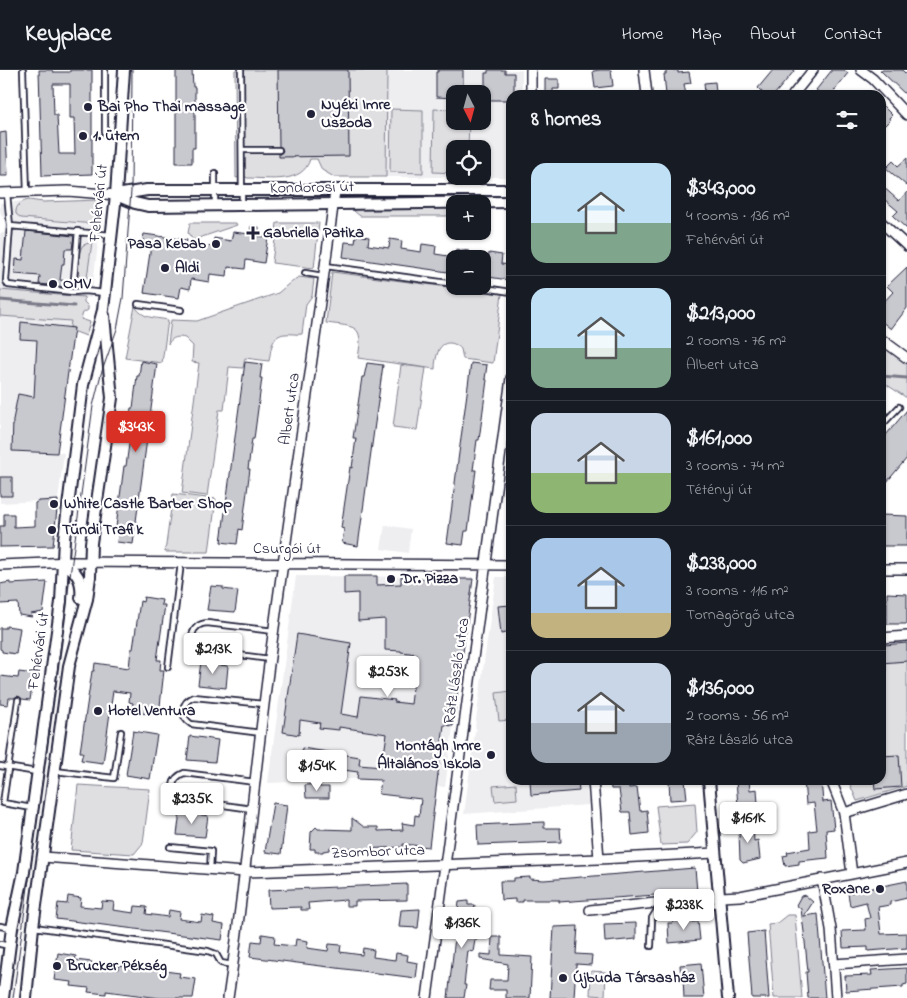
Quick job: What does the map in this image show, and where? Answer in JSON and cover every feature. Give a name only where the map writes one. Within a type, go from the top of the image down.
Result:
[{"type":"street","name":"Fehérvári út","points":[[3,998],[5,945],[12,928],[24,872],[61,602],[62,562],[83,385],[103,310],[116,194],[124,70]]},
{"type":"street","points":[[531,70],[531,90]]},
{"type":"street","points":[[644,70],[646,90]]},
{"type":"street","points":[[797,90],[813,70]]},
{"type":"street","points":[[861,70],[883,90]]},
{"type":"street","points":[[886,93],[907,115]]},
{"type":"street","name":"Kondorosi út","points":[[4,193],[68,191],[116,194],[147,190],[506,190]]},
{"type":"street","name":"Albert utca","points":[[228,998],[245,872],[264,704],[325,276],[335,190]]},
{"type":"street","name":"Kondorosi út","points":[[116,194],[135,203],[148,206],[506,202]]},
{"type":"street","points":[[886,227],[907,246]]},
{"type":"street","name":"Fehérvári út","points":[[26,998],[33,927],[70,666],[78,627],[87,599],[91,543],[112,398],[103,310]]},
{"type":"street","points":[[886,343],[907,358]]},
{"type":"street","name":"Rátz László utca","points":[[427,998],[506,417]]},
{"type":"street","points":[[62,562],[71,567],[81,581],[78,627]]},
{"type":"street","name":"Csurgói út","points":[[0,565],[62,562],[506,565]]},
{"type":"street","points":[[886,569],[907,569]]},
{"type":"street","points":[[886,638],[907,636]]},
{"type":"street","points":[[593,785],[599,860]]},
{"type":"street","points":[[709,785],[728,998]]},
{"type":"street","points":[[833,785],[844,813],[852,874]]},
{"type":"street","points":[[844,813],[907,794]]},
{"type":"street","name":"Zsombor utca","points":[[43,857],[245,872],[599,860],[715,853]]},
{"type":"street","points":[[590,910],[719,901],[907,863]]},
{"type":"street","points":[[822,879],[831,929],[836,998]]},
{"type":"street","points":[[834,964],[907,959]]},
{"type":"lane","points":[[23,70],[27,193]]},
{"type":"lane","points":[[105,70],[105,132],[107,136],[120,138]]},
{"type":"lane","points":[[241,70],[242,205]]},
{"type":"lane","points":[[242,150],[279,150]]},
{"type":"lane","points":[[215,173],[216,205]]},
{"type":"lane","points":[[4,193],[10,226],[6,281],[8,285],[73,292],[105,293]]},
{"type":"lane","points":[[10,226],[111,235]]},
{"type":"lane","points":[[78,231],[74,279],[85,291]]},
{"type":"lane","points":[[326,266],[446,283]]},
{"type":"lane","points":[[305,273],[325,276]]},
{"type":"lane","points":[[491,289],[506,291]]},
{"type":"lane","points":[[138,304],[181,310]]},
{"type":"lane","points":[[886,421],[899,407]]},
{"type":"lane","points":[[168,666],[181,564]]},
{"type":"lane","points":[[270,659],[200,650],[194,644],[192,636],[195,628],[201,624],[208,623],[274,631]]},
{"type":"lane","points":[[261,733],[191,724],[184,718],[183,710],[186,702],[194,697],[264,704]]},
{"type":"lane","points":[[18,700],[3,803],[32,808]]},
{"type":"lane","points":[[55,770],[114,778],[121,732]]},
{"type":"lane","points":[[0,766],[37,772]]},
{"type":"lane","points":[[252,809],[181,799],[175,794],[173,785],[177,777],[184,773],[255,782]]},
{"type":"lane","points":[[170,847],[212,851],[210,870]]},
{"type":"lane","points":[[651,946],[652,918],[655,912],[660,909],[719,901]]},
{"type":"lane","points":[[681,907],[682,918]]},
{"type":"lane","points":[[0,926],[12,928]]},
{"type":"lane","points":[[33,927],[208,951],[216,954],[221,963],[233,965]]},
{"type":"shaded area","name":"Nyéki Imre Uszoda","points":[[235,70],[387,70],[386,177],[334,177],[322,170],[317,159],[310,159],[300,173],[293,176],[274,179],[247,178],[245,176],[236,178]]},
{"type":"shaded area","points":[[387,70],[522,70],[522,90],[506,90],[506,177],[491,177],[491,140],[446,140],[446,177],[386,177]]},
{"type":"shaded area","points":[[391,109],[423,110],[423,173],[390,172]]},
{"type":"shaded area","points":[[434,109],[446,110],[446,130],[469,130],[468,140],[446,140],[446,173],[433,172]]},
{"type":"shaded area","points":[[506,194],[506,197],[491,197],[491,195],[446,195],[446,198],[356,199],[356,196]]},
{"type":"shaded area","points":[[104,199],[91,298],[0,290],[0,233],[4,233],[5,221],[0,212],[0,203],[24,201],[21,203],[21,218],[92,225],[95,224],[99,200]],"holes":[[[92,242],[86,284],[82,282],[78,275],[79,254],[82,247]]]},
{"type":"shaded area","points":[[99,200],[95,224],[21,218],[16,214],[16,209],[23,201],[43,202]]},
{"type":"shaded area","points":[[446,208],[446,216],[360,216],[354,209]]},
{"type":"shaded area","points":[[190,223],[236,223],[237,225],[193,240],[188,233]]},
{"type":"shaded area","points":[[277,223],[319,223],[314,268],[272,263]]},
{"type":"shaded area","points":[[92,242],[86,285],[78,272],[78,260],[83,245]]},
{"type":"shaded area","points":[[332,272],[446,287],[446,295],[491,295],[491,293],[502,294],[493,363],[463,359],[461,349],[452,343],[442,345],[440,348],[436,358],[435,369],[358,358],[360,339],[356,329],[344,325],[326,323]]},
{"type":"shaded area","points":[[299,277],[314,279],[312,296],[306,304],[302,334],[285,334],[277,337],[274,340],[269,361],[245,358],[243,368],[229,367],[224,410],[219,410],[207,496],[182,493],[199,363],[192,362],[193,346],[185,338],[175,338],[168,344],[171,320],[197,321],[278,293]]},
{"type":"shaded area","points":[[0,290],[84,297],[88,310],[83,313],[81,319],[90,322],[86,336],[73,331],[74,328],[70,327],[71,321],[0,316]]},
{"type":"shaded area","points":[[135,306],[145,315],[168,320],[162,363],[125,358]]},
{"type":"shaded area","points":[[0,316],[71,321],[74,328],[57,452],[64,453],[58,500],[0,503]]},
{"type":"shaded area","points":[[886,348],[907,363],[907,398],[886,384]]},
{"type":"shaded area","points":[[401,365],[426,368],[417,430],[393,427]]},
{"type":"shaded area","points":[[173,494],[216,499],[209,552],[165,552]]},
{"type":"shaded area","points":[[385,525],[411,529],[408,553],[381,549]]},
{"type":"shaded area","points":[[296,576],[473,577],[445,787],[383,780],[352,779],[268,783]]},
{"type":"shaded area","name":"Montágh Imre Általános Iskola","points":[[496,577],[506,577],[506,785],[586,785],[588,805],[464,814],[475,731],[477,730],[475,727]]},
{"type":"shaded area","points":[[907,661],[907,786],[857,801],[850,785],[886,785],[886,662]]},
{"type":"shaded area","points":[[506,692],[506,720],[499,721],[496,693]]},
{"type":"shaded area","points":[[78,785],[150,789],[143,843],[134,854],[71,850]]},
{"type":"shaded area","points":[[516,785],[517,799],[495,801],[493,786]]},
{"type":"shaded area","points":[[695,803],[697,832],[687,844],[661,845],[656,806]]},
{"type":"shaded area","points":[[787,915],[795,915],[802,998],[774,998],[768,924],[777,923]]},
{"type":"shaded area","points":[[591,971],[606,972],[605,996],[590,995]]},
{"type":"building","name":"1. ütem","points":[[39,70],[70,72],[70,70],[92,70],[92,174],[42,176]],"holes":[[[53,84],[70,84],[70,118],[74,118],[75,154],[59,154],[57,115],[54,115]]]},
{"type":"building","points":[[176,70],[192,70],[193,87],[195,87],[195,148],[192,148],[192,163],[176,163]]},
{"type":"building","name":"Nyéki Imre Uszoda","points":[[278,70],[348,70],[349,156],[279,157],[283,150],[279,146]]},
{"type":"building","points":[[438,70],[463,70],[463,85],[446,85],[446,98],[436,97],[436,72]]},
{"type":"building","points":[[488,70],[505,70],[505,73],[514,73],[514,90],[506,90],[506,100],[491,100],[491,85],[485,85],[485,73],[488,73]]},
{"type":"building","points":[[611,70],[613,86],[595,88],[593,71]]},
{"type":"building","points":[[666,70],[678,70],[678,73],[689,72],[691,83],[684,84],[685,90],[666,90],[664,74],[666,74]]},
{"type":"building","points":[[773,70],[795,70],[778,90],[760,90],[758,88]]},
{"type":"building","points":[[832,70],[844,70],[848,73],[835,90],[816,90]]},
{"type":"building","points":[[880,70],[902,70],[907,75],[907,96]]},
{"type":"building","points":[[545,79],[559,79],[559,89],[545,90]]},
{"type":"building","points":[[715,82],[716,90],[705,90],[704,83]]},
{"type":"building","points":[[886,109],[892,115],[889,118],[890,120],[886,124]]},
{"type":"building","points":[[6,132],[8,176],[0,176],[0,133]]},
{"type":"building","points":[[907,158],[907,186],[886,168],[893,161],[898,166]]},
{"type":"building","points":[[886,189],[899,201],[907,192],[907,229],[893,216],[898,211],[886,201]]},
{"type":"building","points":[[251,226],[259,227],[258,236],[268,237],[264,263],[246,260],[245,269],[228,267],[227,276],[210,274],[209,282],[191,279],[190,289],[181,287],[179,298],[144,293],[151,246],[142,245],[144,234],[187,240],[187,243],[213,247],[214,238],[231,241],[233,232],[250,234]]},
{"type":"building","points":[[26,231],[74,236],[72,249],[65,249],[64,264],[62,264],[60,280],[67,281],[67,287],[39,284],[40,276],[15,274],[16,259],[23,260]]},
{"type":"building","points":[[356,235],[369,237],[368,245],[389,248],[390,239],[402,241],[401,249],[421,252],[422,244],[436,246],[435,254],[446,256],[446,272],[343,257],[345,242],[355,243]]},
{"type":"building","points":[[491,253],[502,255],[501,264],[506,264],[506,280],[491,277]]},
{"type":"building","points":[[907,267],[907,308],[891,329],[886,325],[886,300],[893,292],[887,286]]},
{"type":"building","points":[[21,322],[74,328],[57,453],[12,451],[13,420],[18,394],[34,397],[37,340],[20,339]]},
{"type":"building","points":[[141,361],[157,364],[133,544],[117,542],[119,527],[116,527],[130,437],[127,437],[131,408],[133,408]]},
{"type":"building","points":[[245,362],[262,364],[260,378],[262,378],[248,469],[250,469],[242,530],[239,529],[237,544],[221,542]]},
{"type":"building","points":[[367,363],[383,365],[358,546],[342,543],[344,529],[341,528],[350,467],[352,468],[356,438],[353,438],[362,377],[364,377]]},
{"type":"building","points":[[471,363],[487,365],[485,379],[487,380],[473,470],[476,470],[468,531],[465,531],[463,545],[447,543]]},
{"type":"building","points":[[907,410],[907,458],[886,483],[886,435]]},
{"type":"building","points":[[0,477],[12,477],[12,496],[0,496]]},
{"type":"building","points":[[58,500],[53,546],[0,547],[0,526],[4,526],[4,514],[14,514],[14,527],[35,526],[35,503]]},
{"type":"building","points":[[886,515],[907,516],[907,546],[886,546]]},
{"type":"building","points":[[344,576],[377,576],[377,585],[401,584],[401,576],[413,577],[413,579],[453,577],[453,579],[473,579],[453,726],[444,725],[429,847],[403,844],[403,847],[363,849],[330,847],[330,850],[323,852],[315,852],[315,849],[310,849],[311,832],[316,827],[318,829],[352,830],[352,818],[364,827],[378,827],[378,831],[403,830],[402,823],[414,825],[415,815],[419,816],[421,799],[379,794],[381,780],[357,779],[358,772],[300,764],[302,748],[360,757],[359,765],[382,767],[387,734],[339,727],[339,730],[319,728],[320,723],[300,720],[299,735],[283,732],[297,634],[351,643],[341,714],[358,717],[361,696],[411,704],[417,654],[385,650],[385,619],[358,621],[358,593],[344,594]]},
{"type":"building","points":[[10,582],[10,584],[47,582],[43,612],[31,614],[32,617],[19,615],[18,603],[0,604],[0,584]]},
{"type":"building","points":[[211,586],[238,591],[235,612],[207,610]]},
{"type":"building","points":[[887,593],[907,594],[907,624],[887,624]]},
{"type":"building","points":[[144,597],[162,600],[161,605],[165,605],[157,660],[161,660],[160,670],[164,670],[159,715],[132,712],[133,703],[129,702],[130,693],[113,691],[103,763],[81,760],[83,752],[80,752],[92,671],[94,671],[95,663],[129,668],[140,601],[143,602]]},
{"type":"building","points":[[506,605],[506,633],[501,634],[498,606]]},
{"type":"building","points":[[6,626],[20,628],[16,654],[2,652],[0,649],[0,628],[6,628]]},
{"type":"building","points":[[907,643],[907,661],[886,663],[886,645]]},
{"type":"building","points":[[201,661],[228,666],[226,688],[198,685]]},
{"type":"building","points":[[378,661],[378,673],[365,674],[365,662]]},
{"type":"building","points":[[19,672],[34,674],[30,700],[22,699],[18,696],[9,698],[8,705],[0,704],[0,676],[18,678]]},
{"type":"building","points":[[133,731],[157,735],[150,779],[126,775]]},
{"type":"building","points":[[190,736],[218,740],[215,762],[187,760]]},
{"type":"building","points":[[899,755],[901,787],[875,789],[875,785],[886,785],[886,756]]},
{"type":"building","points":[[319,784],[320,787],[329,787],[329,798],[306,798],[305,785]]},
{"type":"building","points":[[530,785],[578,785],[579,791],[531,795]]},
{"type":"building","points":[[611,785],[629,785],[629,788],[637,787],[640,811],[647,810],[649,833],[632,835],[630,812],[622,812],[619,789],[611,789]]},
{"type":"building","points":[[669,785],[686,785],[687,799],[670,800]]},
{"type":"building","points":[[736,785],[750,785],[750,790],[757,789],[758,804],[738,806]]},
{"type":"building","points":[[804,785],[821,785],[823,802],[831,801],[834,829],[826,830],[828,858],[799,861],[799,864],[785,866],[783,856],[788,855],[787,852],[810,848],[809,831],[817,830],[814,803],[806,804]]},
{"type":"building","points":[[273,803],[287,805],[281,854],[265,852]]},
{"type":"building","points":[[180,811],[208,816],[205,837],[177,835]]},
{"type":"building","points":[[753,821],[754,841],[758,840],[760,859],[743,863],[740,860],[739,833],[742,833],[741,822]]},
{"type":"building","points":[[544,822],[544,828],[560,828],[561,842],[478,845],[477,825]]},
{"type":"building","points":[[695,868],[697,892],[559,902],[559,900],[523,900],[523,902],[515,902],[515,899],[501,900],[500,881],[514,881],[514,878],[530,877],[530,879],[544,880]]},
{"type":"building","points":[[907,881],[907,898],[890,902],[890,905],[878,907],[881,934],[907,933],[907,948],[868,951],[868,947],[843,948],[842,931],[866,930],[865,919],[870,918],[866,902],[850,906],[848,893]]},
{"type":"building","points":[[407,884],[407,900],[355,901],[355,906],[346,906],[346,900],[308,903],[309,910],[301,910],[301,907],[269,908],[268,890]]},
{"type":"building","points":[[805,895],[813,902],[804,916],[818,914],[825,998],[808,998],[806,972],[808,972],[804,932],[801,909],[796,905],[801,896]]},
{"type":"building","points":[[68,896],[81,898],[80,906],[101,908],[102,901],[114,902],[113,910],[134,913],[135,906],[147,907],[146,914],[168,917],[169,910],[180,912],[179,919],[201,922],[202,915],[214,917],[213,923],[224,925],[222,940],[56,919],[58,903],[67,904]]},
{"type":"building","points":[[468,901],[468,905],[475,905],[472,923],[479,924],[477,940],[475,940],[473,952],[468,951],[464,998],[448,998],[459,902]]},
{"type":"building","points":[[420,909],[418,928],[399,927],[401,910]]},
{"type":"building","points":[[687,917],[692,917],[693,922],[698,921],[700,940],[669,943],[668,923],[672,923],[674,918],[679,918],[680,921],[684,922]]},
{"type":"building","points":[[636,923],[636,939],[605,942],[604,924]]},
{"type":"building","points":[[578,926],[576,954],[592,955],[591,965],[576,964],[574,998],[550,998],[554,927]]},
{"type":"building","points":[[764,931],[769,998],[752,998],[747,933]]},
{"type":"building","points":[[262,934],[275,936],[274,944],[295,946],[296,939],[308,941],[307,948],[328,951],[329,944],[341,945],[340,952],[362,955],[363,948],[374,950],[373,957],[395,960],[396,953],[408,955],[407,961],[418,963],[416,978],[250,957],[252,941],[261,942]]},
{"type":"building","points":[[492,937],[501,937],[501,955],[532,957],[530,998],[506,998],[506,990],[489,990],[490,980],[507,980],[508,964],[480,959],[480,954],[491,955]]},
{"type":"building","points":[[58,953],[76,956],[75,960],[92,962],[92,965],[118,969],[118,965],[180,973],[179,977],[196,979],[193,998],[160,998],[106,991],[106,994],[88,992],[89,988],[71,986],[72,982],[54,980]]},
{"type":"building","points":[[701,963],[704,998],[684,998],[683,977],[681,977],[680,965]]},
{"type":"building","points":[[907,968],[907,984],[903,985],[903,987],[846,991],[845,976],[872,975],[871,970]]},
{"type":"waterway","points":[[0,300],[74,306]]},
{"type":"waterway","points":[[886,376],[907,378]]},
{"type":"tram line","points":[[13,998],[93,406],[101,374],[117,329],[123,298],[131,191],[132,70]]},
{"type":"place","name":"Bai Pho Thai massage","points":[[88,107]]},
{"type":"place","name":"Nyéki Imre Uszoda","points":[[311,114]]},
{"type":"place","name":"1. ütem","points":[[83,136]]},
{"type":"place","name":"Gabriella Patika","points":[[253,233]]},
{"type":"place","name":"Pasa Kebab","points":[[216,244]]},
{"type":"place","name":"Aldi","points":[[165,268]]},
{"type":"place","name":"OMV","points":[[53,284]]},
{"type":"place","name":"White Castle Barber Shop","points":[[54,504]]},
{"type":"place","name":"Tündi Trafik","points":[[52,530]]},
{"type":"place","name":"Dr. Pizza","points":[[391,579]]},
{"type":"place","name":"Hotel Ventura","points":[[98,711]]},
{"type":"place","name":"Montágh Imre Általános Iskola","points":[[491,755]]},
{"type":"place","name":"Roxane","points":[[880,889]]},
{"type":"place","name":"Brucker Pékség","points":[[57,966]]},
{"type":"place","name":"Újbuda Társasház","points":[[563,978]]}]
